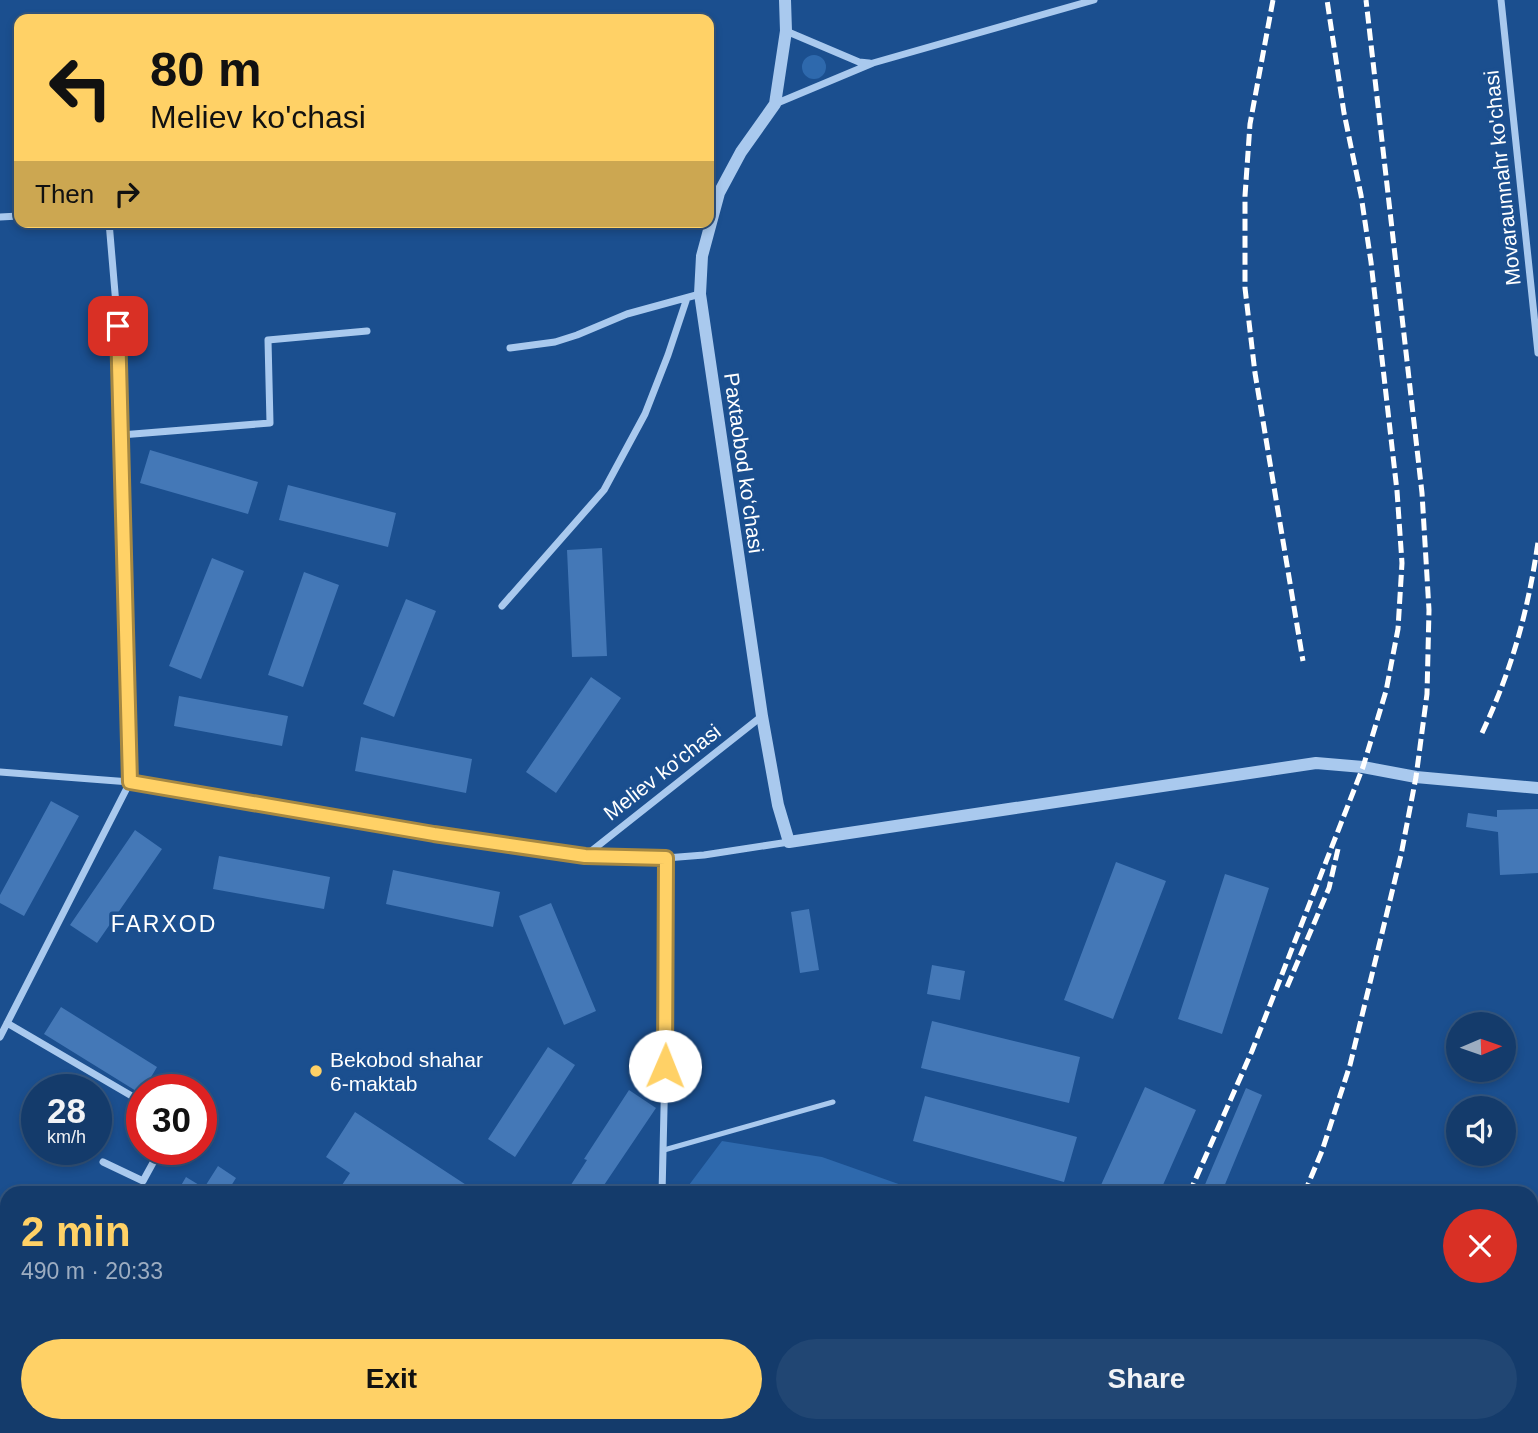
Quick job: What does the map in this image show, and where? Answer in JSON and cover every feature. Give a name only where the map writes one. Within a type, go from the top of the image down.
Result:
[{"type":"street","points":[[775,104],[786,31],[785,0]]},
{"type":"street","points":[[775,104],[873,63],[1094,0]]},
{"type":"street","name":"Movaraunnahr ko'chasi","points":[[1501,0],[1538,353]]},
{"type":"street","points":[[786,31],[859,62],[873,63]]},
{"type":"street","name":"Paxtaobod ko‘chasi","points":[[714,212],[719,193],[741,152],[775,104]]},
{"type":"street","points":[[0,1037],[130,782],[120,352],[110,228]]},
{"type":"street","name":"Paxtaobod ko‘chasi","points":[[710,228],[702,256],[701,294],[762,716],[778,805],[789,842]]},
{"type":"street","points":[[510,348],[555,342],[627,314],[701,294]]},
{"type":"street","points":[[502,606],[604,490],[645,414],[687,298]]},
{"type":"street","points":[[121,435],[270,423],[268,341],[367,331]]},
{"type":"street","name":"Meliev ko'chasi","points":[[585,856],[762,716]]},
{"type":"street","points":[[789,842],[1316,763],[1363,767],[1416,777],[1538,788]]},
{"type":"street","name":"Meliev ko'chasi","points":[[0,772],[130,782],[434,834],[585,856],[666,858],[789,842]]},
{"type":"street","points":[[663,1186],[666,858]]},
{"type":"street","points":[[7,1023],[126,1093]]},
{"type":"street","points":[[109,1165],[144,1181],[152,1165]]},
{"type":"lane","points":[[664,1150],[832,1102]]},
{"type":"shaded area","points":[[814,55],[823,58],[826,67],[823,76],[814,79],[805,76],[802,67],[805,58]]},
{"type":"shaded area","points":[[722,1141],[822,1157],[904,1186],[688,1186]]},
{"type":"building","points":[[150,450],[258,482],[248,514],[140,483]]},
{"type":"building","points":[[288,485],[396,513],[388,547],[279,520]]},
{"type":"building","points":[[602,548],[607,656],[572,657],[567,550]]},
{"type":"building","points":[[212,558],[244,571],[201,679],[169,666]]},
{"type":"building","points":[[304,572],[339,585],[303,687],[268,675]]},
{"type":"building","points":[[406,599],[436,611],[394,717],[363,704]]},
{"type":"building","points":[[591,677],[621,698],[556,793],[526,772]]},
{"type":"building","points":[[179,696],[288,716],[282,746],[174,726]]},
{"type":"building","points":[[361,737],[472,759],[466,793],[355,771]]},
{"type":"building","points":[[51,801],[79,816],[24,916],[0,903],[0,895]]},
{"type":"building","points":[[1538,809],[1538,873],[1500,875],[1498,832],[1466,827],[1468,813],[1497,817],[1497,810]]},
{"type":"building","points":[[135,830],[162,849],[97,943],[70,925]]},
{"type":"building","points":[[219,856],[330,877],[324,909],[213,889]]},
{"type":"building","points":[[1116,862],[1166,881],[1113,1019],[1064,1000]]},
{"type":"building","points":[[393,870],[500,892],[493,927],[386,904]]},
{"type":"building","points":[[1225,874],[1269,888],[1222,1034],[1178,1019]]},
{"type":"building","points":[[551,903],[596,1011],[564,1025],[519,916]]},
{"type":"building","points":[[809,909],[819,970],[800,973],[791,912]]},
{"type":"building","points":[[932,965],[965,971],[960,1000],[927,994]]},
{"type":"building","points":[[61,1007],[157,1067],[153,1074],[126,1074],[126,1085],[44,1034]]},
{"type":"building","points":[[932,1021],[1080,1057],[1069,1103],[921,1068]]},
{"type":"building","points":[[548,1047],[575,1065],[515,1157],[488,1139]]},
{"type":"building","points":[[1145,1087],[1196,1110],[1163,1186],[1101,1186]]},
{"type":"building","points":[[1246,1088],[1262,1095],[1224,1186],[1204,1186]]},
{"type":"building","points":[[629,1090],[656,1108],[603,1186],[570,1186],[587,1160],[584,1159]]},
{"type":"building","points":[[925,1096],[1077,1137],[1064,1182],[913,1141]]},
{"type":"building","points":[[355,1112],[468,1186],[341,1186],[350,1173],[326,1157]]},
{"type":"building","points":[[218,1166],[236,1178],[231,1186],[205,1186]]},
{"type":"building","points":[[186,1177],[201,1186],[181,1186]]},
{"type":"railway","points":[[1273,0],[1250,124],[1245,196],[1245,288],[1255,373],[1303,661]]},
{"type":"railway","points":[[1193,1186],[1252,1051],[1363,767],[1386,691],[1398,629],[1402,563],[1397,491],[1371,262],[1327,0]]},
{"type":"railway","points":[[1307,1186],[1322,1151],[1350,1065],[1401,855],[1416,777],[1427,694],[1429,610],[1422,493],[1366,0]]},
{"type":"railway","points":[[1482,733],[1518,640],[1538,542]]},
{"type":"railway","points":[[1287,987],[1329,888],[1338,849]]},
{"type":"place","name":"Bekobod shahar 6-maktab","points":[[316,1071]]},
{"type":"district","name":"FARXOD","points":[[164,924]]},
{"type":"route","points":[[118,326],[130,782],[434,834],[585,856],[666,858],[665,1066]]}]
